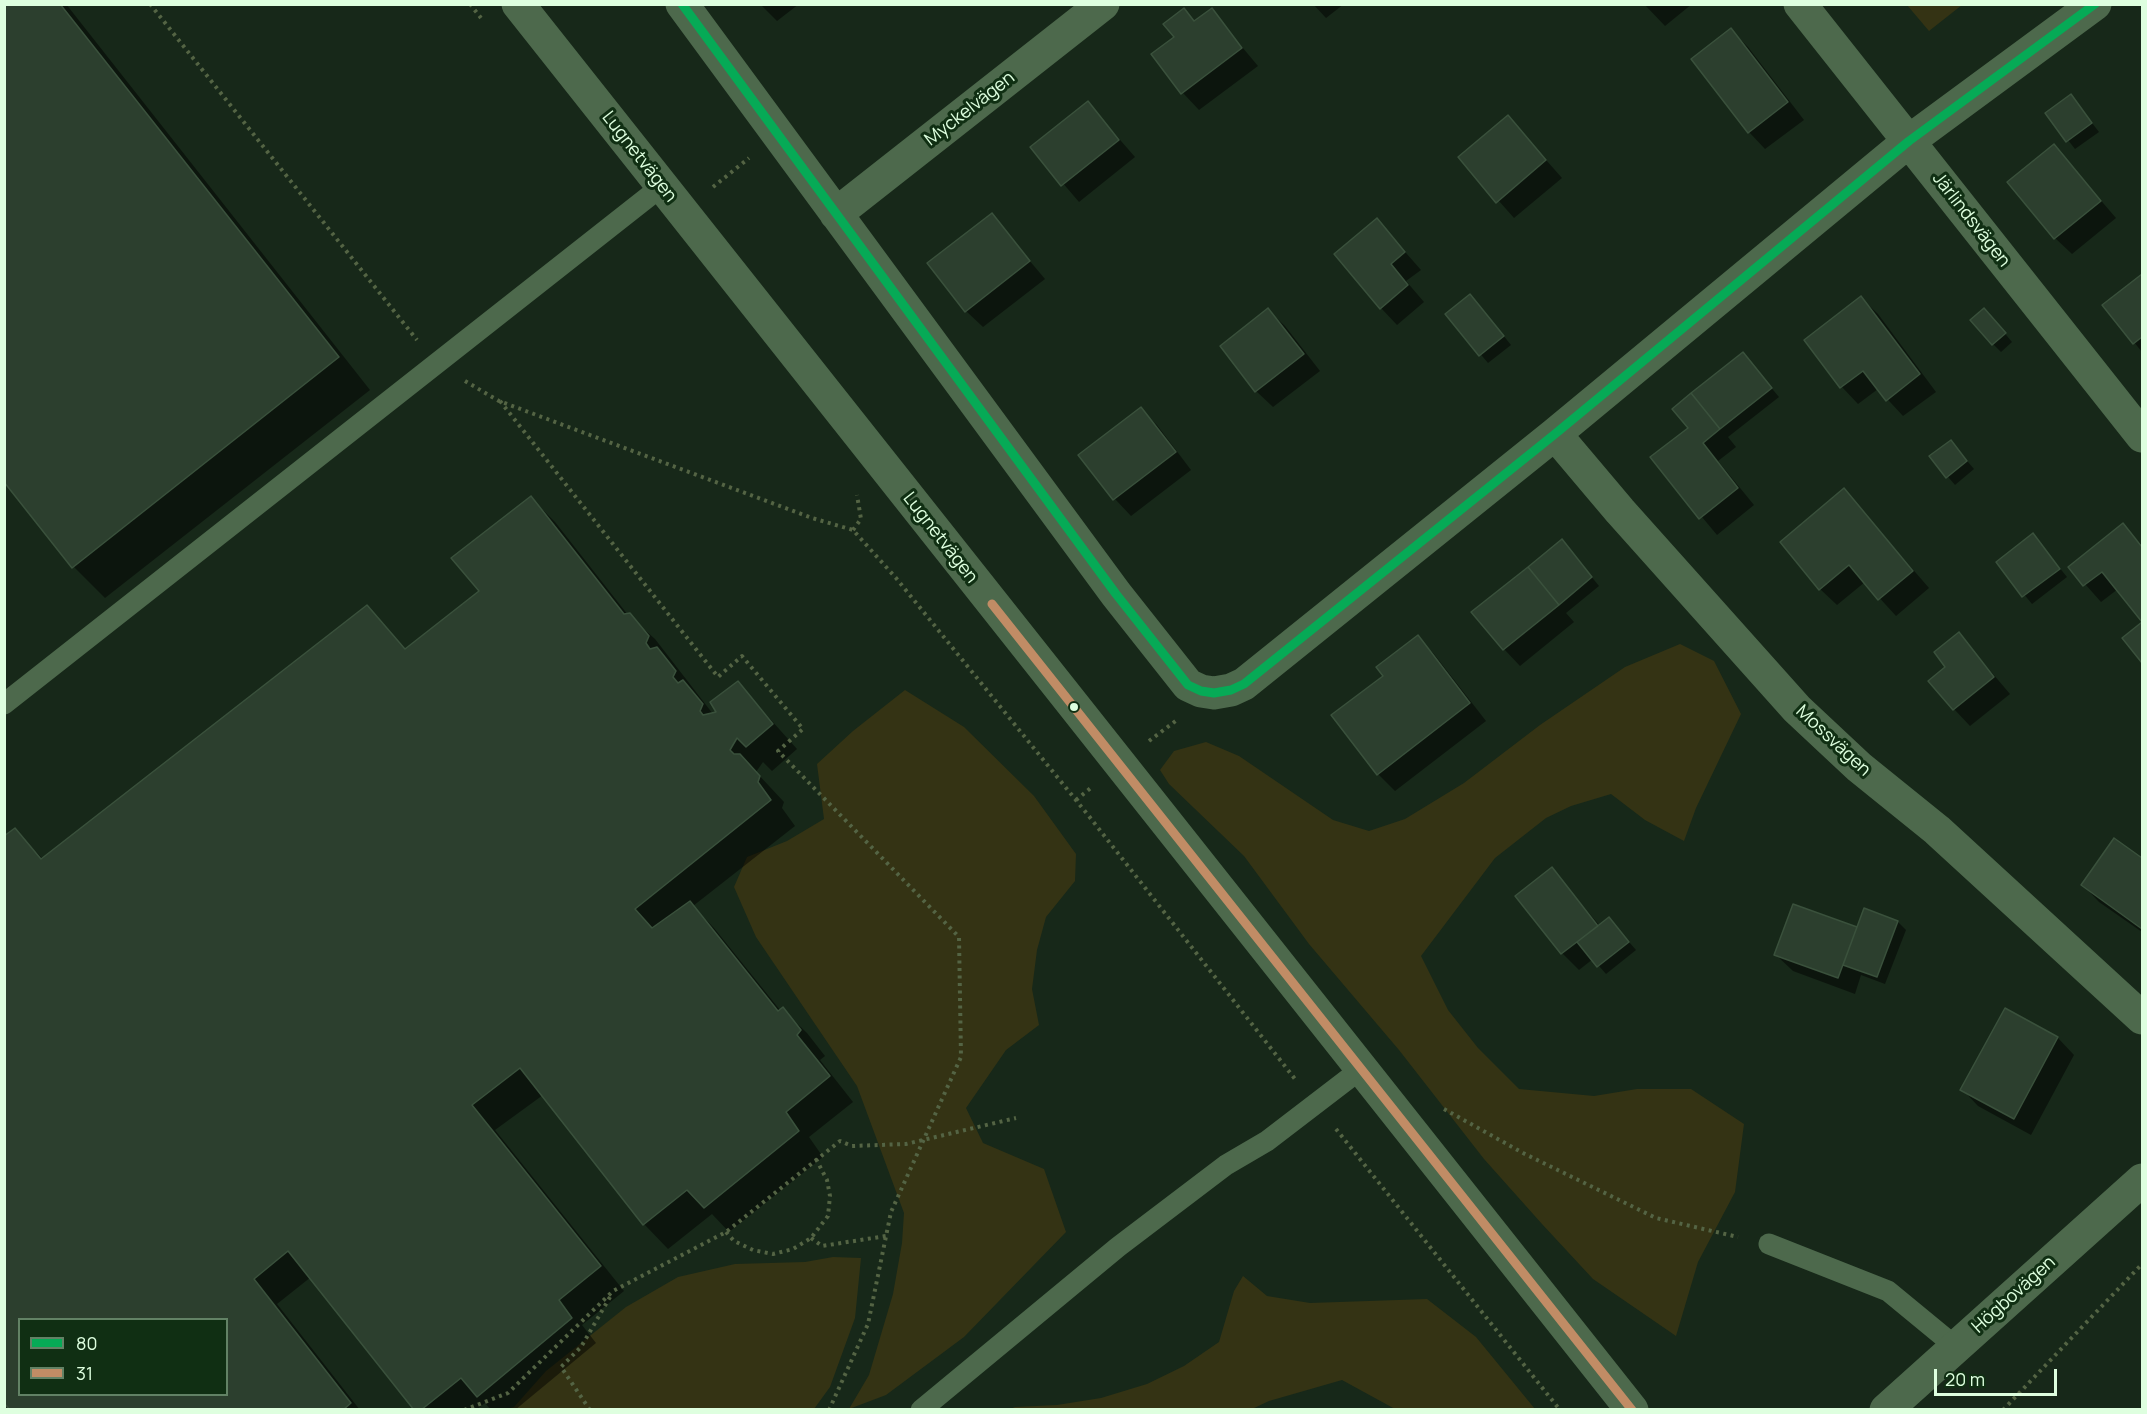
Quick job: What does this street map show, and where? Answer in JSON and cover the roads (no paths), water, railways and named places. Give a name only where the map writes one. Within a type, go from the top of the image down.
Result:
[{"type":"street","name":"Lugnetvägen","points":[[518,4],[1632,1410]]},
{"type":"street","points":[[681,4],[1116,594],[1188,684],[1201,692],[1214,693],[1231,690],[1244,684],[1555,434],[1909,141],[2095,4]]},
{"type":"street","name":"Myckelvägen","points":[[836,214],[1103,4]]},
{"type":"street","name":"Järlindsvägen","points":[[1800,4],[2142,436]]},
{"type":"street","name":"Mossvägen","points":[[1555,434],[1620,511],[1797,710],[1859,767],[1937,830],[2142,1018]]},
{"type":"street","name":"Högbovägen","points":[[1886,1410],[2142,1179]]},
{"type":"lane","points":[[4,704],[437,366],[672,199]]},
{"type":"lane","points":[[921,1410],[1118,1247],[1226,1165],[1268,1141],[1361,1068]]},
{"type":"lane","points":[[1769,1244],[1888,1291],[1956,1347]]}]
